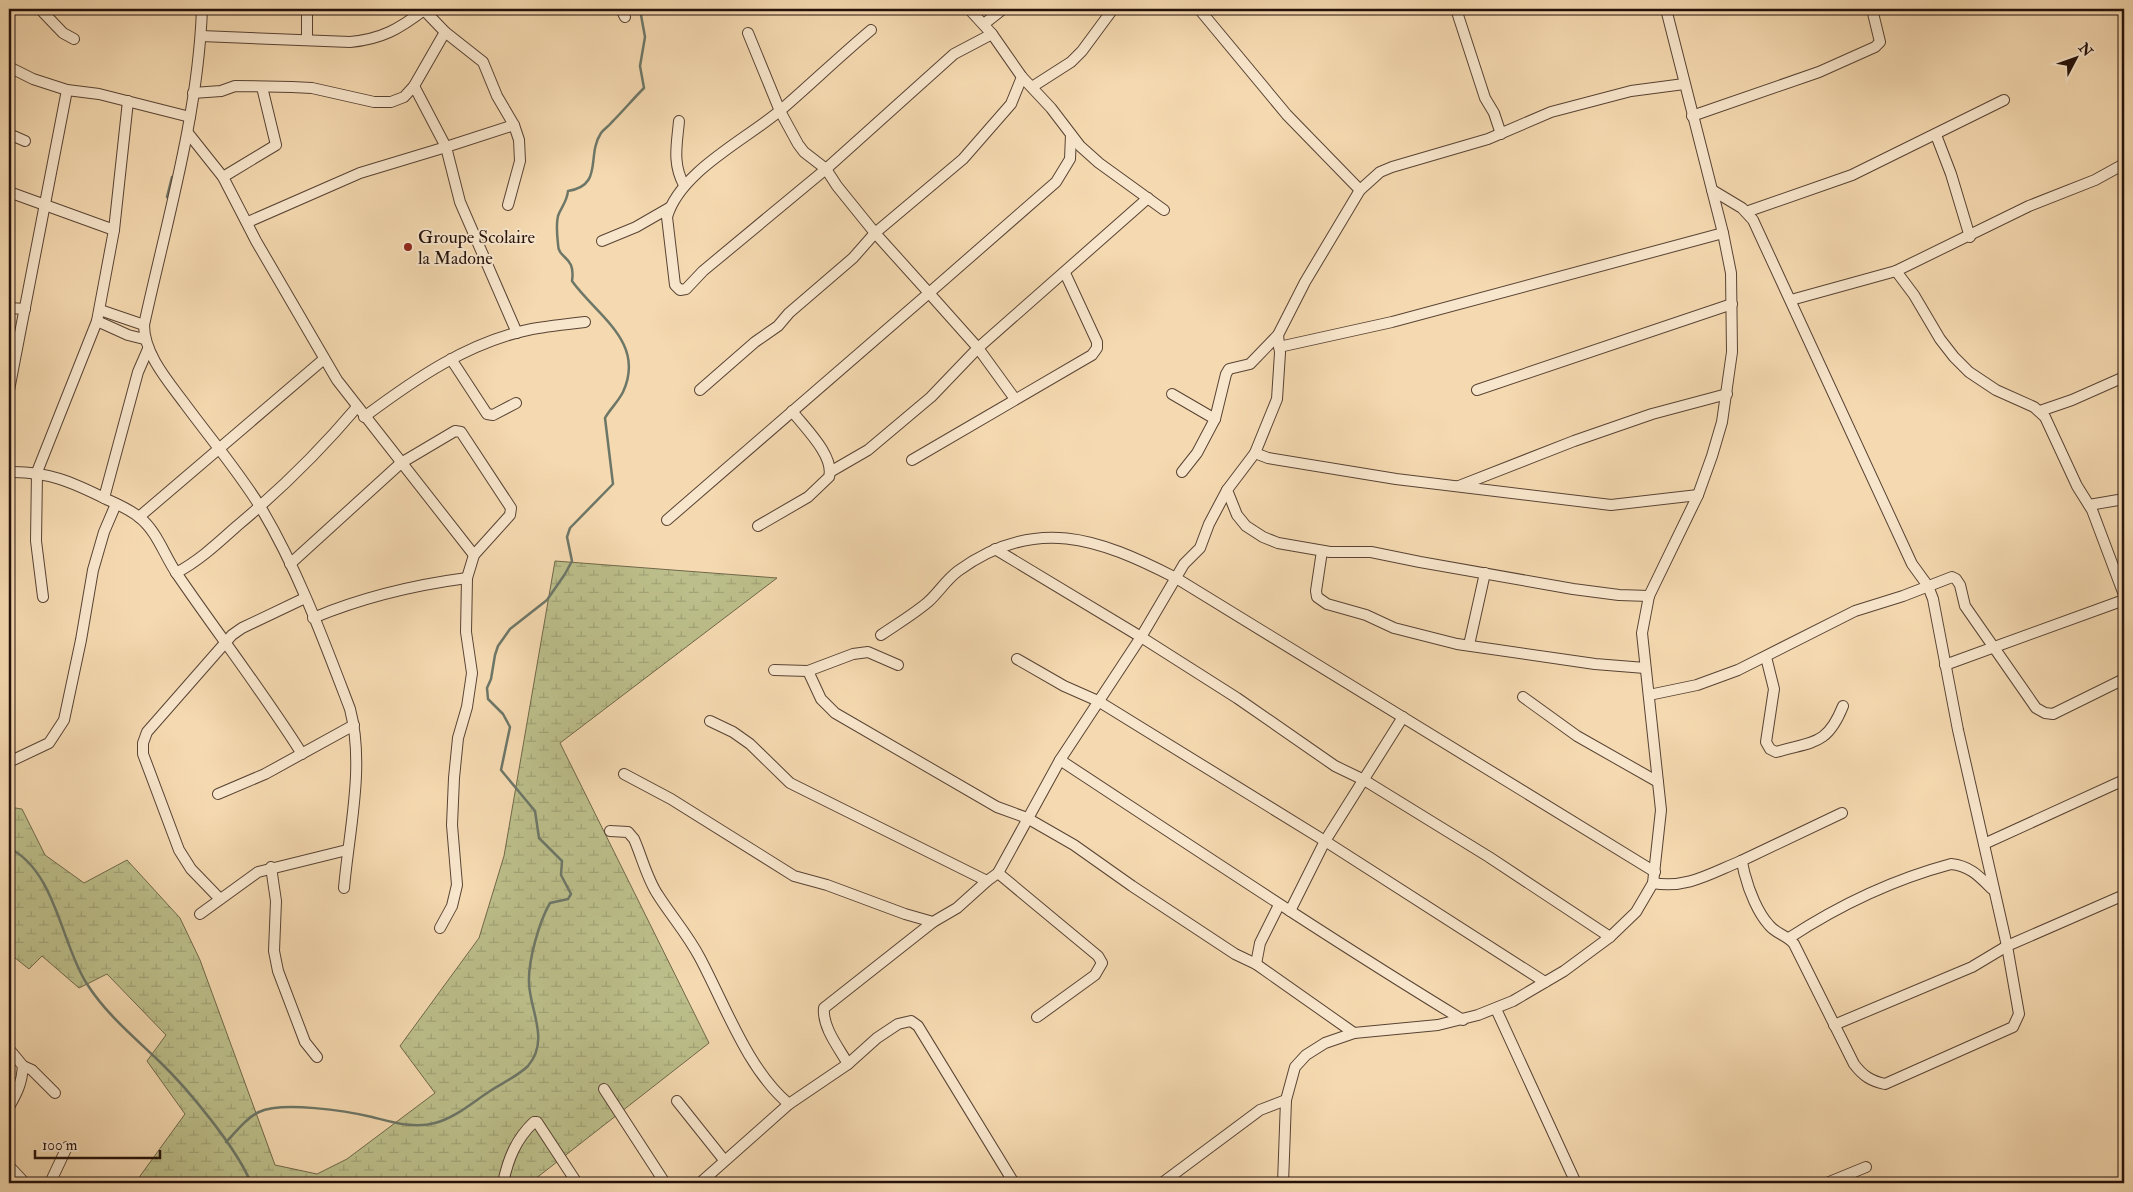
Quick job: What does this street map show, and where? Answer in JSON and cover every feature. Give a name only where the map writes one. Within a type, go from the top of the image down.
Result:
[{"type":"street","points":[[40,9],[63,33],[74,39]]},
{"type":"street","points":[[104,498],[146,344],[144,325],[188,133],[201,36],[202,9]]},
{"type":"street","points":[[307,9],[307,40]]},
{"type":"street","points":[[201,36],[370,40],[388,34],[424,9],[445,32],[483,62],[497,96],[514,125],[519,140],[520,160],[508,205]]},
{"type":"street","points":[[969,9],[984,24],[1022,77],[1051,108],[1071,135],[1099,163],[1164,210]]},
{"type":"street","points":[[984,24],[1003,9]]},
{"type":"street","points":[[1032,88],[1070,62],[1082,51],[1113,9]]},
{"type":"street","points":[[1456,9],[1484,98],[1494,114],[1501,134]]},
{"type":"street","points":[[1283,1183],[1286,1100],[1295,1067],[1306,1056],[1325,1043],[1354,1033],[1438,1025],[1463,1020],[1496,1009],[1564,971],[1610,937],[1636,912],[1654,883],[1661,810],[1642,633],[1649,596],[1698,495],[1722,422],[1732,352],[1731,273],[1724,233],[1692,116],[1666,9]]},
{"type":"street","points":[[1692,116],[1819,72],[1875,47],[1880,42],[1872,9]]},
{"type":"street","points":[[1203,10],[1287,115],[1360,190]]},
{"type":"street","points":[[871,30],[827,66],[780,111],[684,185],[669,208],[667,217],[675,286],[680,290],[686,289],[704,271],[826,169],[954,54],[992,34]]},
{"type":"street","points":[[193,93],[221,91],[235,86],[312,88],[374,102],[391,102],[404,97],[414,86],[445,32]]},
{"type":"street","points":[[748,33],[780,111],[804,152],[826,169],[837,186],[875,233],[978,348],[1015,399]]},
{"type":"street","points":[[9,67],[33,79],[67,90],[128,101],[190,117]]},
{"type":"street","points":[[700,390],[755,342],[778,326],[789,313],[853,258],[875,233],[945,176],[978,143],[1011,104],[1022,77]]},
{"type":"street","points":[[1182,472],[1198,453],[1215,419],[1226,374],[1229,370],[1250,364],[1278,335],[1305,282],[1360,190],[1380,172],[1501,134],[1552,112],[1602,97],[1631,90],[1684,84]]},
{"type":"street","points":[[414,86],[446,147],[460,202],[517,333]]},
{"type":"street","points":[[223,177],[276,145],[262,87]]},
{"type":"street","points":[[9,390],[67,90]]},
{"type":"street","points":[[1746,212],[1852,175],[2004,100]]},
{"type":"street","points":[[43,597],[36,541],[37,472],[100,310],[114,230],[128,101]]},
{"type":"street","points":[[679,121],[675,158],[677,172],[684,185]]},
{"type":"street","points":[[248,222],[360,173],[514,125]]},
{"type":"street","points":[[188,133],[223,177],[324,359],[357,408],[435,502],[474,555]]},
{"type":"street","points":[[9,134],[25,141]]},
{"type":"street","points":[[668,520],[1056,182],[1070,159],[1071,135]]},
{"type":"street","points":[[1936,135],[1951,174],[1970,237]]},
{"type":"street","points":[[1791,300],[1896,271],[1970,237],[2020,210],[2080,187],[2124,164]]},
{"type":"street","points":[[1712,190],[1746,212],[1753,220],[1912,564],[1928,586],[1933,599],[1992,888],[2007,946],[2019,1014],[2013,1027],[1885,1084],[1874,1082],[1864,1076],[1854,1064],[1789,938],[1770,927],[1763,916],[1744,874],[1742,860]]},
{"type":"street","points":[[9,192],[114,230]]},
{"type":"street","points":[[830,472],[868,450],[931,397],[978,348],[1148,198]]},
{"type":"street","points":[[602,241],[636,227],[669,208]]},
{"type":"street","points":[[1279,346],[1392,322],[1724,233]]},
{"type":"street","points":[[1896,271],[1914,295],[1949,351],[1969,372],[1996,390],[2040,411],[2089,505],[2124,595]]},
{"type":"street","points":[[912,460],[1092,354],[1097,348],[1065,273]]},
{"type":"street","points":[[1477,390],[1732,304]]},
{"type":"street","points":[[9,308],[25,309]]},
{"type":"street","points":[[100,310],[144,325]]},
{"type":"street","points":[[97,321],[146,344],[175,391],[260,508],[290,564],[335,669],[354,725],[355,752],[352,817],[344,888]]},
{"type":"street","points":[[364,418],[406,385],[451,359],[517,333],[585,322]]},
{"type":"street","points":[[848,1064],[827,1026],[823,1016],[824,1008],[933,922],[957,908],[998,873],[1060,760],[1141,637],[1184,564],[1200,548],[1208,524],[1227,490],[1255,454],[1277,399],[1278,335]]},
{"type":"street","points":[[139,517],[324,359]]},
{"type":"street","points":[[451,359],[487,414],[492,415],[516,403]]},
{"type":"street","points":[[2040,411],[2072,400],[2124,377]]},
{"type":"street","points":[[1172,394],[1215,419]]},
{"type":"street","points":[[1458,487],[1574,441],[1652,414],[1727,394]]},
{"type":"street","points":[[176,573],[204,555],[260,508],[309,460],[357,408]]},
{"type":"street","points":[[758,526],[808,496],[829,477],[830,472],[826,455],[792,411]]},
{"type":"street","points":[[290,564],[401,463],[455,431],[461,432],[512,512],[474,555],[468,578],[466,632],[472,673],[467,707],[458,738],[454,778],[452,825],[457,885],[452,906],[440,928]]},
{"type":"street","points":[[1255,454],[1268,458],[1458,487],[1611,505],[1698,495]]},
{"type":"street","points":[[9,472],[37,472],[82,486],[139,517],[152,531],[176,573],[226,642],[302,754]]},
{"type":"street","points":[[1227,490],[1237,515],[1246,526],[1262,537],[1278,543],[1322,551],[1371,552],[1573,589],[1619,595],[1649,596]]},
{"type":"street","points":[[2089,505],[2124,499]]},
{"type":"street","points":[[9,762],[49,743],[64,720],[81,640],[93,570],[104,532],[116,504]]},
{"type":"street","points":[[882,635],[928,601],[956,573],[995,549],[1021,540],[1068,537],[1091,542],[1122,553],[1176,578],[1655,872]]},
{"type":"street","points":[[995,549],[1141,637],[1243,702],[1335,766],[1364,780],[1610,937]]},
{"type":"street","points":[[1322,551],[1316,590],[1317,597],[1321,602],[1366,615],[1410,634],[1558,659],[1645,668]]},
{"type":"street","points":[[1469,645],[1485,573]]},
{"type":"street","points":[[1649,695],[1697,685],[1766,657],[1854,611],[1952,577],[1956,579],[1960,586],[1965,606],[2036,708],[2045,713],[2053,714],[2124,679]]},
{"type":"street","points":[[313,618],[381,594],[436,582],[468,578]]},
{"type":"street","points":[[220,899],[191,869],[179,850],[143,754],[143,743],[147,732],[226,642],[242,628],[304,598]]},
{"type":"street","points":[[1945,665],[1994,646],[2060,625],[2124,600]]},
{"type":"street","points":[[774,670],[808,671],[853,654],[868,652],[898,665]]},
{"type":"street","points":[[1766,657],[1774,689],[1766,742],[1770,749],[1776,752],[1821,739],[1835,727],[1843,706]]},
{"type":"street","points":[[1017,659],[1064,686],[1098,702],[1325,841],[1545,982]]},
{"type":"street","points":[[808,671],[821,699],[835,713],[997,807],[1027,818],[1074,845],[1132,886],[1236,954],[1256,964],[1354,1033]]},
{"type":"street","points":[[1523,697],[1577,736],[1658,782]]},
{"type":"street","points":[[1290,911],[1325,841],[1402,717]]},
{"type":"street","points":[[710,721],[734,732],[750,744],[790,783],[988,881]]},
{"type":"street","points":[[218,794],[265,774],[354,725]]},
{"type":"street","points":[[1060,760],[1279,905],[1463,1020]]},
{"type":"street","points":[[624,774],[671,799],[794,876],[827,885],[905,914],[933,922]]},
{"type":"street","points":[[1984,844],[2124,780]]},
{"type":"street","points":[[1654,883],[1669,886],[1682,885],[1742,860],[1842,813]]},
{"type":"street","points":[[610,831],[628,832],[634,839],[657,894],[682,927],[699,956],[755,1064],[777,1094],[789,1104]]},
{"type":"street","points":[[200,914],[245,880],[271,867],[347,850]]},
{"type":"street","points":[[1789,938],[1838,909],[1875,892],[1951,864],[1964,866],[1976,873],[1992,888]]},
{"type":"street","points":[[271,867],[276,902],[274,951],[278,971],[305,1042],[317,1057]]},
{"type":"street","points":[[998,873],[1098,956],[1102,963],[1096,975],[1037,1017]]},
{"type":"street","points":[[1834,1025],[1972,967],[2007,946],[2124,895]]},
{"type":"street","points":[[1256,964],[1260,943],[1279,905]]},
{"type":"street","points":[[1496,1009],[1576,1183]]},
{"type":"street","points":[[700,1183],[789,1104],[848,1064],[877,1038],[898,1024],[911,1021],[918,1026],[1014,1183]]},
{"type":"street","points":[[9,1049],[23,1066],[32,1070],[55,1093]]},
{"type":"street","points":[[9,1107],[23,1079],[23,1066]]},
{"type":"street","points":[[604,1089],[665,1183]]},
{"type":"street","points":[[677,1100],[724,1160]]},
{"type":"street","points":[[1162,1183],[1260,1110],[1286,1100]]},
{"type":"street","points":[[503,1183],[507,1164],[516,1144],[534,1122],[537,1122],[577,1183]]},
{"type":"street","points":[[50,1183],[67,1147]]},
{"type":"street","points":[[9,1166],[25,1183]]},
{"type":"street","points":[[1827,1183],[1866,1167]]},
{"type":"street","points":[[813,1183],[826,1183]]},
{"type":"green space","points":[[555,561],[777,578],[560,743],[709,1043],[530,1183],[135,1183],[185,1114],[147,1061],[166,1035],[107,974],[79,988],[42,956],[29,969],[9,953],[9,807],[22,809],[45,855],[84,883],[127,860],[180,918],[200,960],[275,1165],[317,1174],[347,1159],[435,1093],[400,1046],[479,938],[504,856]]},
{"type":"waterway","points":[[226,1142],[245,1121],[254,1115],[269,1109],[283,1107],[331,1110],[411,1125],[427,1125],[442,1121],[457,1114],[520,1073],[528,1066],[538,1046],[537,1025],[529,983],[532,953],[542,920],[550,903],[568,899],[571,894],[561,875],[562,861],[539,838],[535,811],[501,770],[510,727],[503,714],[488,699],[487,688],[491,679],[498,646],[510,629],[547,600],[572,561],[567,537],[570,528],[613,484],[605,418],[623,392],[628,374],[628,358],[624,344],[616,331],[572,281],[572,266],[559,249],[557,222],[568,191],[579,188],[586,183],[590,176],[597,142],[601,133],[644,88],[640,66],[645,37],[641,15],[644,9]]},
{"type":"waterway","points":[[167,197],[172,177]]},
{"type":"waterway","points":[[9,848],[25,859],[37,873],[56,910],[70,949],[87,984],[112,1016],[171,1073],[197,1103],[223,1136],[251,1183]]},
{"type":"place","name":"Groupe Scolaire la Madone","points":[[408,247]]}]
